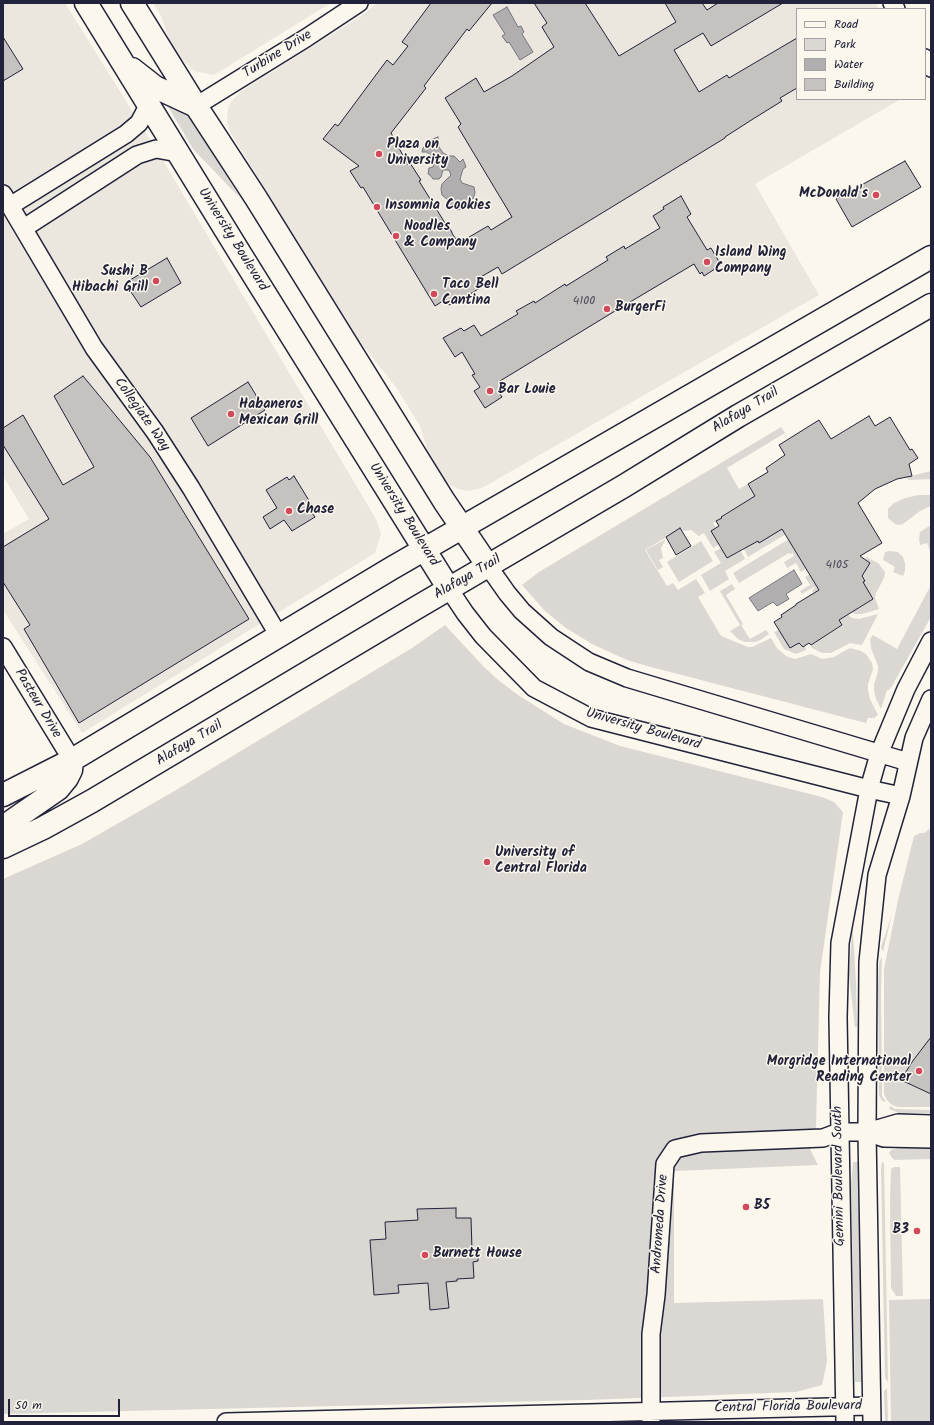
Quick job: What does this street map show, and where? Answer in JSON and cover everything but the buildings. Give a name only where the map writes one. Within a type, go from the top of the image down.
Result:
[{"type":"main road","name":"University Boulevard","points":[[86,3],[449,589]]},
{"type":"main road","points":[[132,3],[196,106],[260,204],[444,501],[488,566]]},
{"type":"main road","points":[[122,61],[155,87],[196,106]]},
{"type":"main road","points":[[3,795],[72,760],[424,550],[931,257]]},
{"type":"main road","name":"Alafaya Trail","points":[[3,847],[43,828],[92,801],[624,486],[738,416],[931,305]]},
{"type":"main road","points":[[3,827],[58,789],[67,778],[71,770],[72,760]]},
{"type":"street","name":"Turbine Drive","points":[[196,106],[360,3]]},
{"type":"street","points":[[6,200],[126,134],[139,123],[149,104]]},
{"type":"street","points":[[24,228],[137,155],[156,149],[178,153]]},
{"type":"street","name":"Collegiate Way","points":[[6,200],[94,348],[154,432],[191,488],[279,636]]},
{"type":"street","points":[[488,566],[506,593],[522,611],[551,637],[589,662],[627,678],[908,762]]},
{"type":"street","name":"University Boulevard","points":[[449,589],[465,614],[534,688],[591,718],[901,796]]},
{"type":"street","name":"Gemini Boulevard South","points":[[845,1414],[838,1017],[840,943],[869,789],[879,754],[906,689],[931,641]]},
{"type":"street","name":"Pasteur Drive","points":[[3,647],[72,760]]},
{"type":"street","name":"Gemini Boulevard South","points":[[871,1414],[867,1132],[868,962],[877,875],[901,796],[914,738],[931,699]]},
{"type":"street","points":[[867,1132],[898,1123],[931,1124]]},
{"type":"street","name":"Andromeda Drive","points":[[651,1417],[651,1334],[656,1295],[665,1164],[675,1149],[701,1143],[823,1138],[840,1132],[867,1132]]},
{"type":"street","points":[[867,1132],[884,1138],[931,1139]]},
{"type":"street","name":"Central Florida Boulevard","points":[[226,1422],[871,1414]]},
{"type":"shaded area","points":[[3,3],[65,3],[165,164],[376,519],[381,534],[375,553],[82,733],[3,610],[3,534],[29,519],[3,476]]},
{"type":"shaded area","points":[[153,3],[331,3],[214,75],[194,71],[178,56],[172,47],[161,16]]},
{"type":"shaded area","points":[[377,3],[876,3],[878,8],[796,8],[796,100],[899,100],[755,184],[819,295],[482,488],[467,491],[450,485],[440,475],[430,458],[420,426],[396,387],[360,342],[230,132],[227,123],[228,108],[240,92],[361,16]]},
{"type":"green space","points":[[166,103],[188,114],[240,198],[193,149]]},
{"type":"green space","points":[[781,427],[785,433],[727,468],[739,489],[748,484],[755,496],[721,516],[722,518],[713,523],[716,528],[711,531],[719,544],[713,548],[704,533],[699,536],[691,530],[682,531],[680,529],[645,550],[667,586],[673,583],[678,590],[696,579],[705,593],[698,597],[721,636],[748,647],[752,647],[771,638],[777,648],[786,656],[795,659],[811,654],[822,659],[834,657],[850,648],[866,654],[872,663],[873,669],[868,684],[868,691],[870,699],[878,715],[874,718],[868,718],[866,723],[627,660],[592,644],[566,628],[545,611],[522,585],[539,572]]},
{"type":"green space","points":[[931,471],[931,479],[909,480],[907,477]]},
{"type":"green space","points":[[919,495],[931,495],[931,506],[920,511],[903,524],[895,524],[888,518],[888,509],[894,503],[905,498]]},
{"type":"green space","points":[[931,525],[931,554],[927,543],[920,545],[919,539],[920,532]]},
{"type":"green space","points":[[781,526],[786,534],[748,557],[744,549]]},
{"type":"green space","points":[[666,539],[661,548],[663,558],[659,560],[663,567],[658,570],[646,550]]},
{"type":"green space","points":[[789,539],[806,569],[801,572],[796,563],[787,568],[784,562],[794,556],[793,553],[789,553],[739,583],[733,573]]},
{"type":"green space","points":[[701,541],[713,561],[679,582],[667,562]]},
{"type":"green space","points":[[721,548],[736,554],[741,551],[745,559],[725,571],[729,579],[710,591],[701,575],[721,563],[714,552]]},
{"type":"green space","points":[[885,552],[898,552],[903,557],[905,571],[903,576],[893,572],[895,567],[883,560]]},
{"type":"green space","points":[[866,557],[878,563],[885,572],[884,578],[875,598],[879,609],[862,614],[855,614],[849,611],[855,610],[873,599],[863,582],[862,576],[870,563],[865,559]]},
{"type":"green space","points":[[810,574],[821,592],[814,596],[812,594],[814,593],[812,590],[815,588],[814,587],[802,594],[800,591],[810,585],[805,577]]},
{"type":"green space","points":[[732,584],[735,589],[726,595],[750,639],[766,630],[769,634],[756,642],[745,642],[738,639],[730,631],[740,625],[720,591]]},
{"type":"green space","points":[[931,585],[931,617],[892,686],[889,690],[887,690],[881,709],[874,691],[878,666],[871,648],[870,639],[873,635],[897,649]]},
{"type":"green space","points":[[846,613],[852,618],[859,619],[878,614],[863,643],[861,645],[850,643],[831,653],[822,653],[812,648],[809,643],[811,645],[842,626],[836,614]]},
{"type":"green space","name":"University of Central Florida","points":[[445,625],[497,679],[518,695],[564,724],[620,746],[822,797],[834,802],[843,812],[820,972],[816,1126],[810,1149],[818,1165],[674,1171],[674,1303],[823,1299],[827,1362],[822,1385],[796,1392],[587,1400],[3,1414],[3,879],[82,844],[171,793],[412,648]]},
{"type":"green space","points":[[779,630],[790,648],[799,643],[803,647],[805,646],[806,650],[796,654],[784,649],[774,632]]},
{"type":"green space","points":[[931,828],[931,1043],[901,1080],[931,1094],[931,1107],[898,1107],[892,1105],[884,1094],[884,969],[898,900],[914,836],[924,833]]},
{"type":"green space","points":[[892,914],[883,952],[881,947]]},
{"type":"green space","points":[[852,931],[856,983],[857,1027],[855,1027],[849,976]]},
{"type":"green space","points":[[882,957],[882,1096],[886,1102],[882,1101],[879,1095],[878,986],[879,962]]},
{"type":"green space","points":[[890,1106],[895,1109],[931,1110],[931,1113],[899,1113],[889,1109]]},
{"type":"green space","points":[[902,1147],[931,1147],[931,1159],[893,1159],[889,1153],[891,1150]]},
{"type":"green space","points":[[853,1162],[858,1162],[859,1168],[862,1382],[855,1382],[851,1185]]},
{"type":"green space","points":[[882,1162],[884,1163],[888,1382],[885,1378]]},
{"type":"green space","points":[[894,1167],[900,1167],[903,1296],[896,1296],[891,1288],[890,1198],[891,1169]]},
{"type":"green space","points":[[931,1299],[931,1422],[891,1422],[889,1300]]},
{"type":"green space","points":[[887,1388],[888,1422],[885,1422],[884,1391]]},
{"type":"water","points":[[507,7],[518,27],[521,26],[524,32],[522,34],[533,52],[520,60],[509,42],[507,43],[502,36],[505,34],[493,15]]},
{"type":"water","points":[[438,137],[439,147],[443,153],[449,156],[454,156],[460,162],[463,159],[466,167],[463,169],[460,179],[462,183],[474,187],[475,193],[473,199],[468,201],[463,209],[457,210],[453,208],[448,200],[442,195],[442,184],[451,175],[449,170],[443,170],[439,179],[433,179],[428,174],[429,168],[433,167],[434,161],[431,155],[427,152],[422,152],[423,148],[430,140]]},
{"type":"water","points":[[794,570],[802,584],[786,594],[789,599],[777,606],[773,602],[758,611],[749,598]]},
{"type":"place","name":"Plaza on University","points":[[379,154]]},
{"type":"place","name":"McDonald's","points":[[876,195]]},
{"type":"place","name":"Insomnia Cookies","points":[[377,207]]},
{"type":"place","name":"Noodles & Company","points":[[396,236]]},
{"type":"place","name":"Island Wing Company","points":[[707,262]]},
{"type":"place","name":"Sushi B Hibachi Grill","points":[[156,281]]},
{"type":"place","name":"Taco Bell Cantina","points":[[434,294]]},
{"type":"place","name":"BurgerFi","points":[[607,309]]},
{"type":"place","name":"Bar Louie","points":[[490,391]]},
{"type":"place","name":"Habaneros Mexican Grill","points":[[231,414]]},
{"type":"place","name":"Chase","points":[[289,511]]},
{"type":"place","name":"University of Central Florida","points":[[487,862]]},
{"type":"place","name":"Morgridge International Reading Center","points":[[919,1071]]},
{"type":"place","name":"B5","points":[[746,1207]]},
{"type":"place","name":"B3","points":[[917,1231]]},
{"type":"place","name":"Burnett House","points":[[425,1255]]}]
